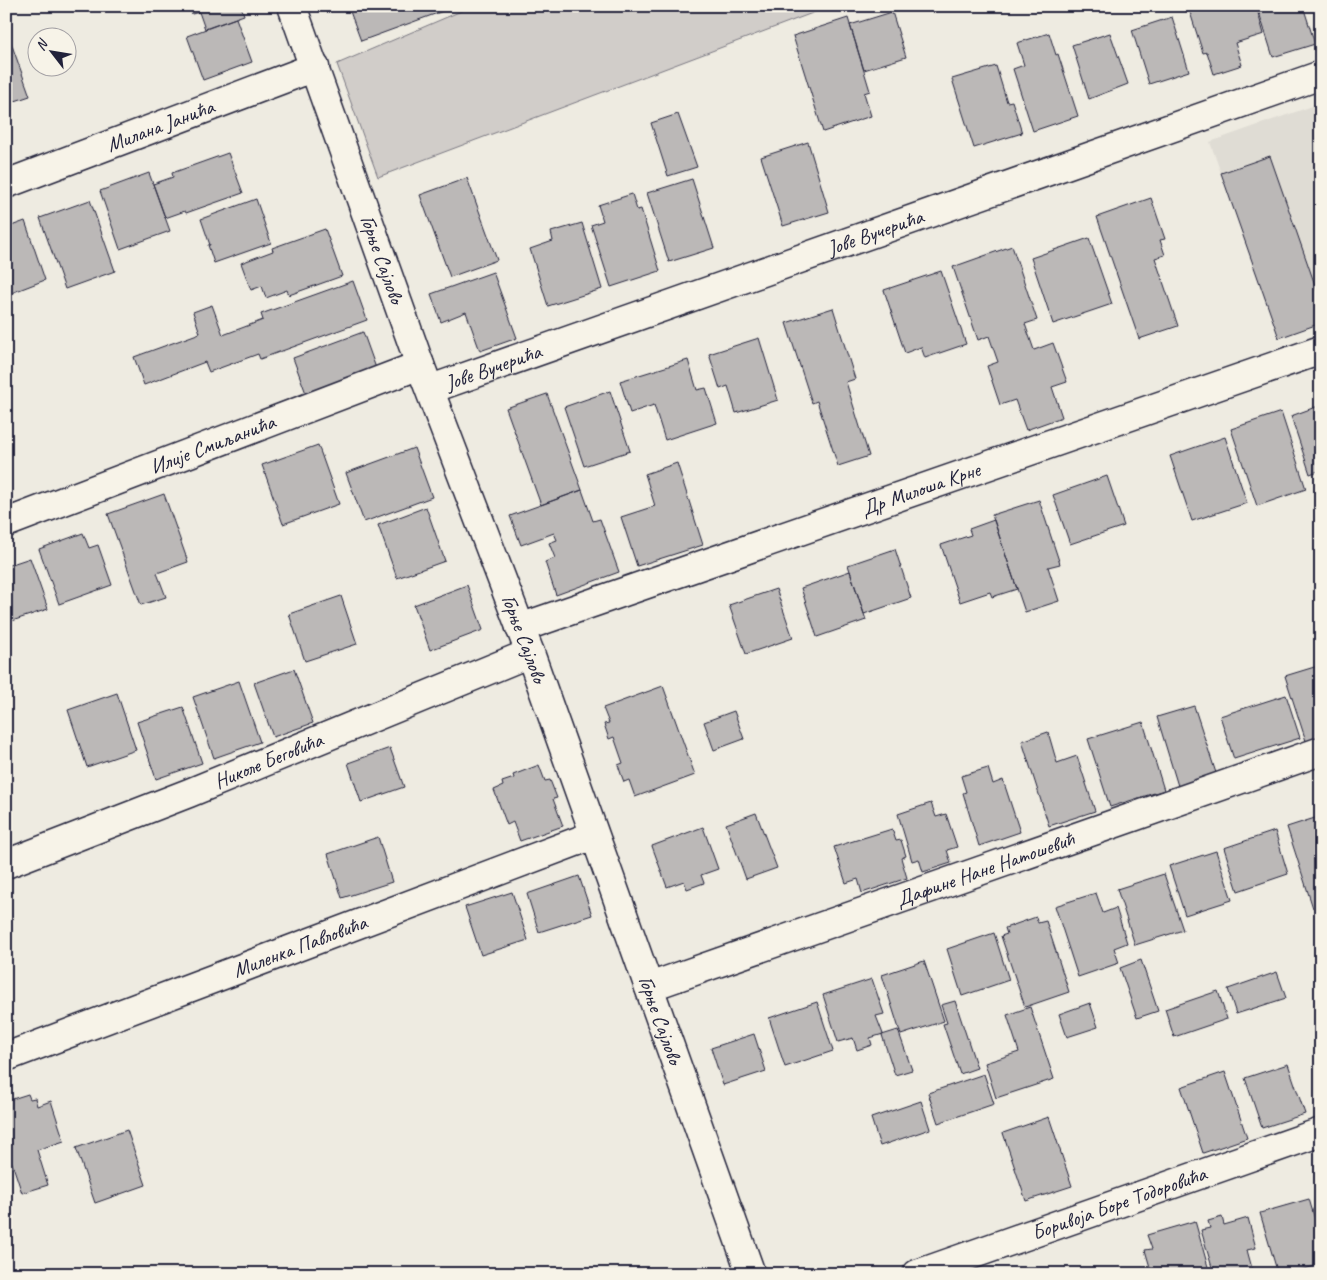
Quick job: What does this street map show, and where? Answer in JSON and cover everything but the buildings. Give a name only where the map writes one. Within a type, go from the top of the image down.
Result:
[{"type":"street","name":"Горње Сајлово","points":[[292,6],[420,365],[431,389],[530,653],[751,1274]]},
{"type":"street","name":"Милана Јанића","points":[[6,184],[315,67]]},
{"type":"street","name":"Јове Вучерића","points":[[431,389],[1321,75]]},
{"type":"street","name":"Др Милоша Крне","points":[[520,628],[1321,350]]},
{"type":"street","name":"Илије Смиљанића","points":[[6,523],[420,365]]},
{"type":"street","name":"Николе Беговића","points":[[6,864],[190,793],[530,653]]},
{"type":"street","name":"Дафине Нане Натошевић","points":[[649,986],[1321,751]]},
{"type":"street","name":"Миленка Павловића","points":[[6,1057],[594,835]]},
{"type":"street","name":"Боривоја Боре Тодоровића","points":[[917,1274],[1321,1132]]},
{"type":"shaded area","points":[[473,6],[831,6],[378,177],[337,64]]},
{"type":"shaded area","points":[[1321,103],[1321,323],[1279,338],[1210,142]]}]
